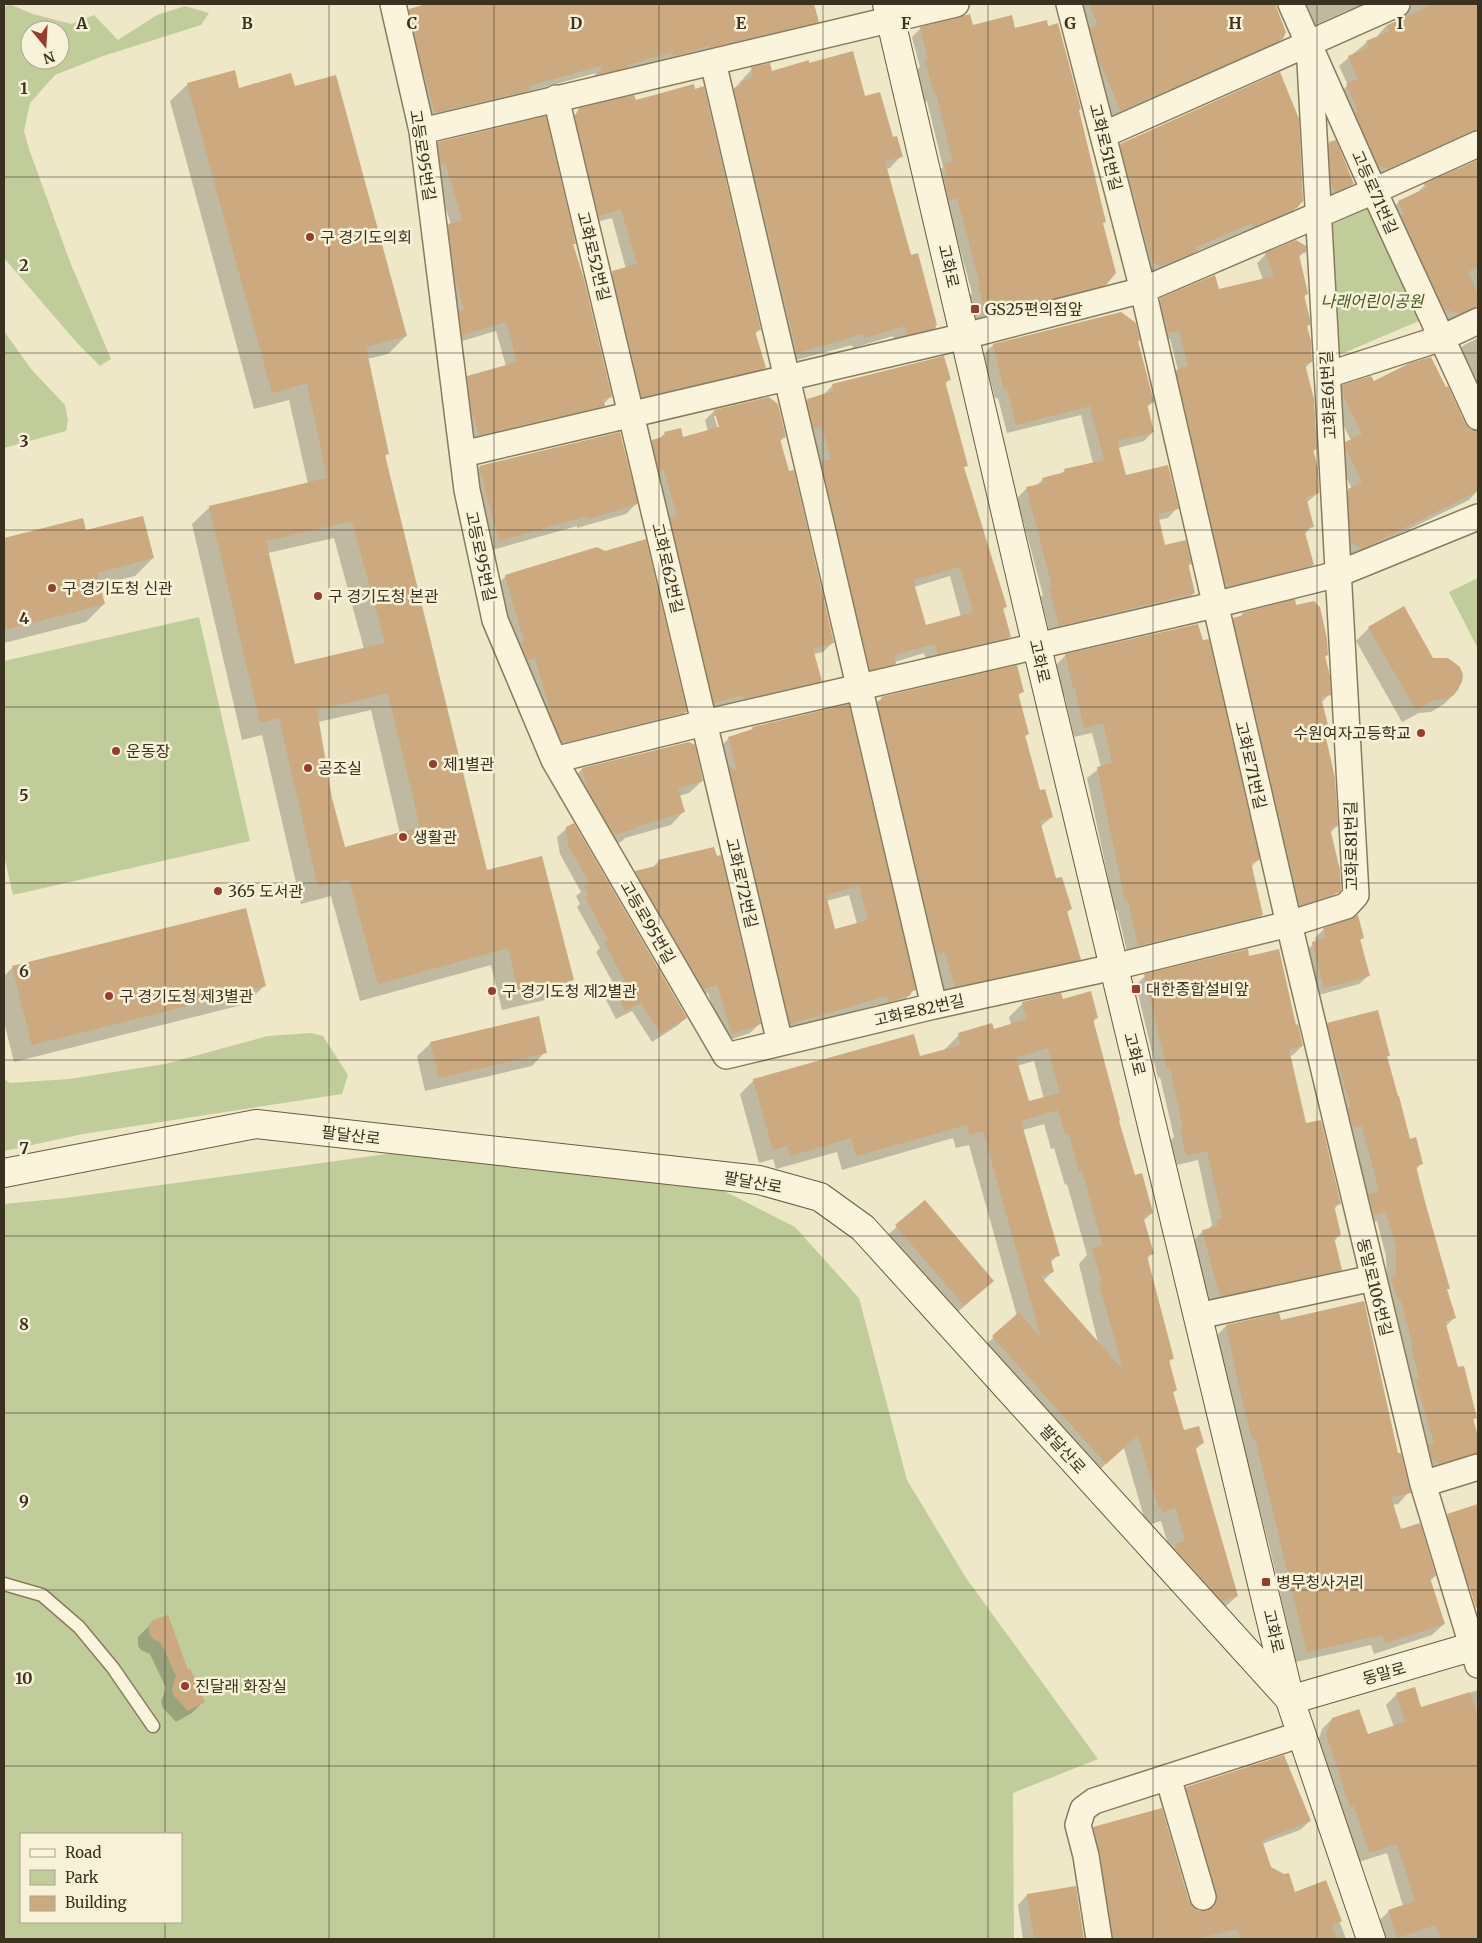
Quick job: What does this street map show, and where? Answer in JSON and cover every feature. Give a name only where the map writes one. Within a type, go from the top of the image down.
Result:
[{"type":"street","name":"고등로95번길","points":[[393,4],[422,130],[466,490],[495,620],[554,760],[726,1056]]},
{"type":"street","points":[[422,130],[713,62],[889,12],[956,4]]},
{"type":"street","name":"고화로51번길","points":[[1069,4],[1143,290]]},
{"type":"street","name":"고등로71번길","points":[[1291,4],[1374,192],[1478,417]]},
{"type":"street","points":[[1104,135],[1397,4]]},
{"type":"street","name":"고화로","points":[[889,12],[1037,647],[1290,1700],[1371,1939]]},
{"type":"street","name":"고화로61번길","points":[[1309,44],[1338,574]]},
{"type":"street","points":[[713,62],[934,1006]]},
{"type":"street","name":"고화로52번길","points":[[556,98],[632,414]]},
{"type":"street","points":[[463,454],[965,336],[1143,290],[1374,192],[1478,144]]},
{"type":"street","points":[[1143,290],[1214,605]]},
{"type":"street","points":[[1327,375],[1442,338],[1478,321]]},
{"type":"street","name":"고화로62번길","points":[[632,414],[704,723]]},
{"type":"street","points":[[554,760],[704,723],[1037,647],[1338,574],[1478,516]]},
{"type":"street","name":"고화로81번길","points":[[1114,967],[1289,924],[1346,906],[1356,895],[1338,574]]},
{"type":"street","name":"고화로71번길","points":[[1214,605],[1289,924]]},
{"type":"street","name":"고화로72번길","points":[[704,723],[780,1043]]},
{"type":"street","name":"동말로106번길","points":[[1289,924],[1423,1484],[1476,1652]]},
{"type":"street","name":"고화로82번길","points":[[726,1056],[934,1006],[1114,967]]},
{"type":"street","name":"팔달산로","points":[[4,1173],[256,1124],[759,1180],[820,1197],[863,1228],[1290,1700]]},
{"type":"street","points":[[1198,1316],[1373,1278]]},
{"type":"street","points":[[1423,1484],[1478,1467]]},
{"type":"street","name":"동말로","points":[[1290,1700],[1476,1652]]},
{"type":"street","points":[[1099,1939],[1086,1856],[1078,1825],[1083,1809],[1094,1801],[1302,1734]]},
{"type":"street","points":[[1168,1777],[1203,1897]]},
{"type":"lane","points":[[4,1584],[42,1595],[79,1627],[113,1668],[153,1726]]},
{"type":"green space","points":[[9,4],[33,14],[56,20],[20,20],[20,70],[68,70],[55,75],[30,103],[24,131],[70,262],[111,359],[100,366],[77,343],[4,258],[4,8]]},
{"type":"green space","points":[[185,6],[209,13],[201,25],[103,56],[70,69],[70,24],[94,15],[118,40],[157,15]]},
{"type":"green space","name":"나래어린이공원","points":[[1369,208],[1421,320],[1339,355],[1331,225]]},
{"type":"green space","points":[[4,331],[31,369],[65,405],[68,420],[66,431],[4,448]]},
{"type":"green space","points":[[1478,578],[1478,649],[1449,592]]},
{"type":"green space","name":"운동장","points":[[199,617],[250,841],[13,895],[4,856],[4,661]]},
{"type":"green space","points":[[311,1033],[323,1036],[348,1075],[342,1094],[83,1134],[4,1151],[4,1079],[10,1083],[69,1079],[165,1064],[268,1036]]},
{"type":"green space","points":[[394,1153],[612,1166],[724,1191],[795,1227],[859,1298],[907,1480],[966,1578],[1098,1759],[1013,1793],[1014,1939],[4,1939],[4,1204],[65,1198]]},
{"type":"building","points":[[426,4],[814,4],[819,22],[709,48],[709,46],[673,56],[672,52],[626,66],[627,68],[598,74],[603,65],[529,86],[530,90],[435,113],[409,9]]},
{"type":"building","points":[[1089,4],[1275,4],[1286,32],[1283,39],[1121,111],[1098,58],[1090,28],[1098,25]]},
{"type":"building","points":[[1434,4],[1478,4],[1478,130],[1388,169],[1378,165],[1355,113],[1358,112],[1346,84],[1358,79],[1348,56],[1369,47],[1366,41],[1390,31],[1387,26]]},
{"type":"building","points":[[970,14],[973,25],[1012,15],[1015,28],[1047,20],[1048,26],[1058,23],[1081,109],[1079,110],[1106,222],[1103,223],[1116,273],[1106,285],[986,316],[978,285],[980,284],[957,198],[949,200],[944,177],[947,176],[944,164],[953,162],[936,93],[934,94],[925,60],[928,59],[920,27]]},
{"type":"building","points":[[853,51],[865,96],[880,92],[893,137],[897,136],[903,157],[885,161],[911,255],[918,253],[937,325],[935,325],[936,328],[907,335],[905,326],[864,338],[863,334],[797,353],[734,88],[742,86],[740,82],[753,78],[751,67],[770,63],[772,71],[809,60],[809,63]]},
{"type":"building","points":[[235,70],[239,88],[291,73],[295,86],[336,75],[407,336],[366,347],[389,454],[385,455],[487,870],[542,856],[574,980],[519,994],[508,948],[378,984],[349,879],[318,887],[279,718],[260,723],[209,506],[327,478],[307,383],[272,393],[187,83]],"holes":[[[352,521],[385,643],[295,664],[266,541]],[[388,693],[420,827],[345,847],[332,798],[317,710]]]},
{"type":"building","points":[[1280,72],[1299,119],[1303,201],[1297,208],[1254,227],[1252,223],[1196,247],[1198,251],[1161,266],[1152,262],[1120,144]]},
{"type":"building","points":[[694,84],[695,89],[704,86],[761,330],[755,331],[766,368],[642,397],[612,271],[637,264],[621,209],[599,216],[575,116],[579,108],[634,95],[636,100]]},
{"type":"building","points":[[546,116],[576,244],[573,244],[584,279],[612,397],[603,399],[605,406],[479,435],[471,408],[467,376],[517,362],[506,322],[462,335],[459,311],[464,310],[455,278],[448,224],[462,220],[446,164],[441,165],[438,142]]},
{"type":"building","points":[[1336,140],[1354,184],[1335,192],[1331,183],[1329,142]]},
{"type":"building","points":[[1478,160],[1478,267],[1468,272],[1478,295],[1478,307],[1460,314],[1444,309],[1401,216],[1404,214],[1398,201],[1428,187],[1423,184]]},
{"type":"building","points":[[1296,240],[1306,246],[1306,252],[1299,255],[1308,293],[1304,295],[1310,319],[1310,325],[1307,326],[1311,341],[1312,362],[1305,364],[1314,399],[1317,449],[1313,450],[1318,468],[1319,493],[1306,497],[1314,527],[1304,529],[1314,565],[1230,586],[1225,583],[1176,370],[1188,366],[1179,331],[1168,333],[1160,298],[1215,275],[1219,289],[1274,276],[1265,253]]},
{"type":"building","points":[[1121,312],[1136,323],[1140,341],[1138,341],[1154,402],[1147,404],[1154,432],[1117,441],[1126,475],[1168,465],[1179,509],[1158,514],[1165,545],[1186,540],[1192,565],[1188,563],[1195,593],[1059,626],[1049,587],[1052,586],[1026,487],[1044,483],[1042,478],[1065,472],[1064,469],[1104,460],[1090,406],[1016,425],[1007,389],[1004,390],[993,344]]},
{"type":"building","points":[[944,356],[951,380],[945,381],[968,466],[964,467],[1007,607],[1003,608],[1011,637],[938,654],[935,644],[894,655],[896,664],[870,670],[821,462],[831,459],[822,427],[814,429],[807,399],[834,391],[832,384]],"holes":[[[960,567],[973,612],[926,625],[913,580]]]},
{"type":"building","points":[[1431,357],[1446,387],[1448,386],[1465,423],[1470,429],[1478,431],[1478,491],[1362,549],[1351,542],[1348,489],[1362,482],[1346,449],[1345,442],[1362,434],[1343,395],[1342,385],[1371,376],[1374,381],[1410,363]]},
{"type":"building","points":[[769,397],[778,404],[786,437],[780,439],[789,471],[794,470],[834,643],[813,649],[822,681],[744,699],[743,695],[714,703],[670,518],[677,516],[664,470],[659,472],[652,440],[666,436],[664,432],[681,428],[683,437],[719,427],[714,410]]},
{"type":"building","points":[[620,432],[638,504],[588,519],[587,516],[499,541],[479,466]]},
{"type":"building","name":"구 경기도청 신관","points":[[143,516],[154,558],[97,573],[105,604],[4,630],[4,538],[83,518],[86,530]]},
{"type":"building","points":[[646,539],[687,712],[562,743],[552,718],[535,658],[527,660],[521,642],[524,641],[505,575],[597,547],[605,551]]},
{"type":"building","points":[[1295,599],[1296,605],[1314,601],[1320,607],[1327,639],[1328,655],[1325,656],[1330,676],[1331,695],[1321,697],[1331,737],[1326,738],[1335,778],[1338,826],[1330,828],[1340,870],[1341,890],[1338,893],[1300,906],[1233,618],[1243,615],[1242,613]]},
{"type":"building","points":[[1404,606],[1433,658],[1448,658],[1460,667],[1463,675],[1462,682],[1454,695],[1446,699],[1434,700],[1416,710],[1368,627]]},
{"type":"building","points":[[1198,624],[1203,640],[1209,639],[1260,860],[1251,862],[1263,915],[1138,946],[1128,900],[1125,901],[1097,767],[1112,763],[1103,723],[1084,728],[1065,654]]},
{"type":"building","points":[[1017,665],[1024,692],[1018,693],[1029,734],[1025,735],[1040,790],[1045,789],[1053,817],[1040,821],[1056,878],[1062,877],[1072,909],[1067,911],[1081,960],[955,987],[945,952],[937,954],[877,701],[882,700],[881,697]]},
{"type":"building","points":[[849,704],[916,990],[910,992],[911,995],[888,1002],[887,996],[790,1024],[750,848],[729,766],[737,771],[728,737],[753,729],[752,727]],"holes":[[[859,886],[868,920],[835,929],[826,895]]]},
{"type":"building","points":[[689,742],[695,745],[703,781],[678,788],[685,812],[614,835],[588,790],[582,768]]},
{"type":"building","points":[[574,823],[687,1018],[661,1034],[641,1003],[625,1011],[614,990],[626,983],[604,942],[608,940],[585,897],[589,895],[584,887],[590,884],[568,845],[566,827]]},
{"type":"building","points":[[714,847],[717,856],[721,855],[761,1024],[732,1034],[717,985],[704,989],[635,871],[660,865],[658,860]]},
{"type":"building","points":[[246,908],[266,986],[32,1045],[12,966]]},
{"type":"building","points":[[1358,915],[1364,938],[1360,939],[1370,976],[1324,988],[1312,942],[1326,938],[1323,928]]},
{"type":"building","points":[[1248,949],[1249,956],[1279,949],[1296,1025],[1298,1024],[1303,1046],[1289,1049],[1306,1123],[1321,1120],[1341,1204],[1334,1205],[1341,1235],[1334,1237],[1342,1270],[1220,1297],[1202,1230],[1218,1226],[1216,1220],[1222,1218],[1207,1151],[1186,1156],[1180,1129],[1183,1128],[1170,1068],[1167,1069],[1144,974]]},
{"type":"building","points":[[1091,991],[1098,1018],[1093,1019],[1119,1121],[1135,1175],[1142,1173],[1153,1213],[1143,1216],[1154,1254],[1147,1256],[1174,1359],[1169,1360],[1177,1390],[1173,1392],[1184,1430],[1199,1426],[1204,1443],[1195,1446],[1238,1596],[1222,1601],[1174,1548],[1176,1548],[1175,1544],[1185,1541],[1176,1508],[1162,1512],[1161,1507],[1159,1508],[1138,1435],[1106,1464],[992,1336],[1019,1312],[1041,1338],[983,1131],[970,1135],[967,1125],[856,1156],[851,1138],[790,1156],[787,1146],[773,1150],[753,1079],[914,1034],[920,1056],[961,1045],[958,1033],[992,1023],[994,1029],[1027,1019],[1022,1002],[1061,993],[1063,999]],"holes":[[[1048,1048],[1060,1093],[1029,1101],[1016,1057]],[[1058,1110],[1065,1135],[1069,1134],[1079,1172],[1082,1171],[1103,1245],[1092,1248],[1102,1282],[1099,1283],[1123,1370],[1040,1276],[1054,1272],[1050,1258],[1060,1256],[1021,1121]]]},
{"type":"building","points":[[1378,1010],[1390,1056],[1387,1056],[1410,1139],[1416,1137],[1423,1164],[1416,1166],[1450,1289],[1447,1289],[1456,1318],[1445,1321],[1458,1367],[1464,1366],[1477,1418],[1473,1419],[1478,1436],[1478,1453],[1440,1464],[1432,1459],[1428,1445],[1434,1443],[1415,1379],[1419,1378],[1411,1346],[1413,1346],[1400,1298],[1397,1299],[1391,1277],[1396,1276],[1396,1246],[1386,1212],[1374,1215],[1369,1194],[1379,1192],[1362,1126],[1353,1128],[1348,1109],[1351,1108],[1327,1023]]},
{"type":"building","points":[[539,1016],[547,1053],[439,1078],[430,1042]]},
{"type":"building","points":[[925,1200],[994,1281],[964,1306],[895,1225]]},
{"type":"building","points":[[1364,1301],[1398,1453],[1401,1453],[1411,1493],[1391,1497],[1401,1529],[1420,1523],[1436,1576],[1430,1578],[1445,1624],[1385,1643],[1382,1635],[1307,1652],[1255,1438],[1252,1439],[1241,1395],[1226,1325],[1279,1313],[1281,1320]]},
{"type":"building","points":[[1478,1504],[1478,1607],[1476,1608],[1447,1514]]},
{"type":"building","points":[[168,1615],[188,1670],[190,1668],[205,1702],[188,1711],[174,1696],[172,1690],[176,1676],[161,1643],[153,1639],[149,1634],[149,1625],[153,1620]]},
{"type":"building","points":[[1415,1687],[1421,1707],[1470,1692],[1478,1719],[1478,1939],[1441,1939],[1436,1925],[1397,1938],[1388,1910],[1415,1901],[1397,1844],[1369,1853],[1354,1806],[1350,1807],[1326,1734],[1332,1718],[1359,1709],[1368,1734],[1405,1722],[1396,1693]]},
{"type":"building","points":[[1284,1755],[1311,1821],[1262,1840],[1271,1867],[1284,1874],[1289,1873],[1295,1892],[1326,1880],[1342,1921],[1332,1925],[1337,1939],[1241,1939],[1237,1929],[1197,1939],[1113,1939],[1100,1854],[1093,1827],[1162,1808],[1189,1901],[1199,1911],[1207,1911],[1214,1907],[1217,1901],[1217,1893],[1186,1787]]},
{"type":"building","points":[[1076,1886],[1084,1939],[1034,1939],[1027,1894]]},
{"type":"place","name":"구 경기도의회","points":[[310,237]]},
{"type":"place","name":"GS25편의점앞","points":[[975,309]]},
{"type":"place","name":"구 경기도청 신관","points":[[52,588]]},
{"type":"place","name":"구 경기도청 본관","points":[[318,596]]},
{"type":"place","name":"수원여자고등학교","points":[[1421,733]]},
{"type":"place","name":"운동장","points":[[116,751]]},
{"type":"place","name":"제1별관","points":[[433,764]]},
{"type":"place","name":"공조실","points":[[308,768]]},
{"type":"place","name":"생활관","points":[[403,837]]},
{"type":"place","name":"365 도서관","points":[[218,891]]},
{"type":"place","name":"대한종합설비앞","points":[[1136,989]]},
{"type":"place","name":"구 경기도청 제2별관","points":[[492,991]]},
{"type":"place","name":"구 경기도청 제3별관","points":[[109,996]]},
{"type":"place","name":"병무청사거리","points":[[1266,1582]]},
{"type":"place","name":"진달래 화장실","points":[[185,1686]]}]
